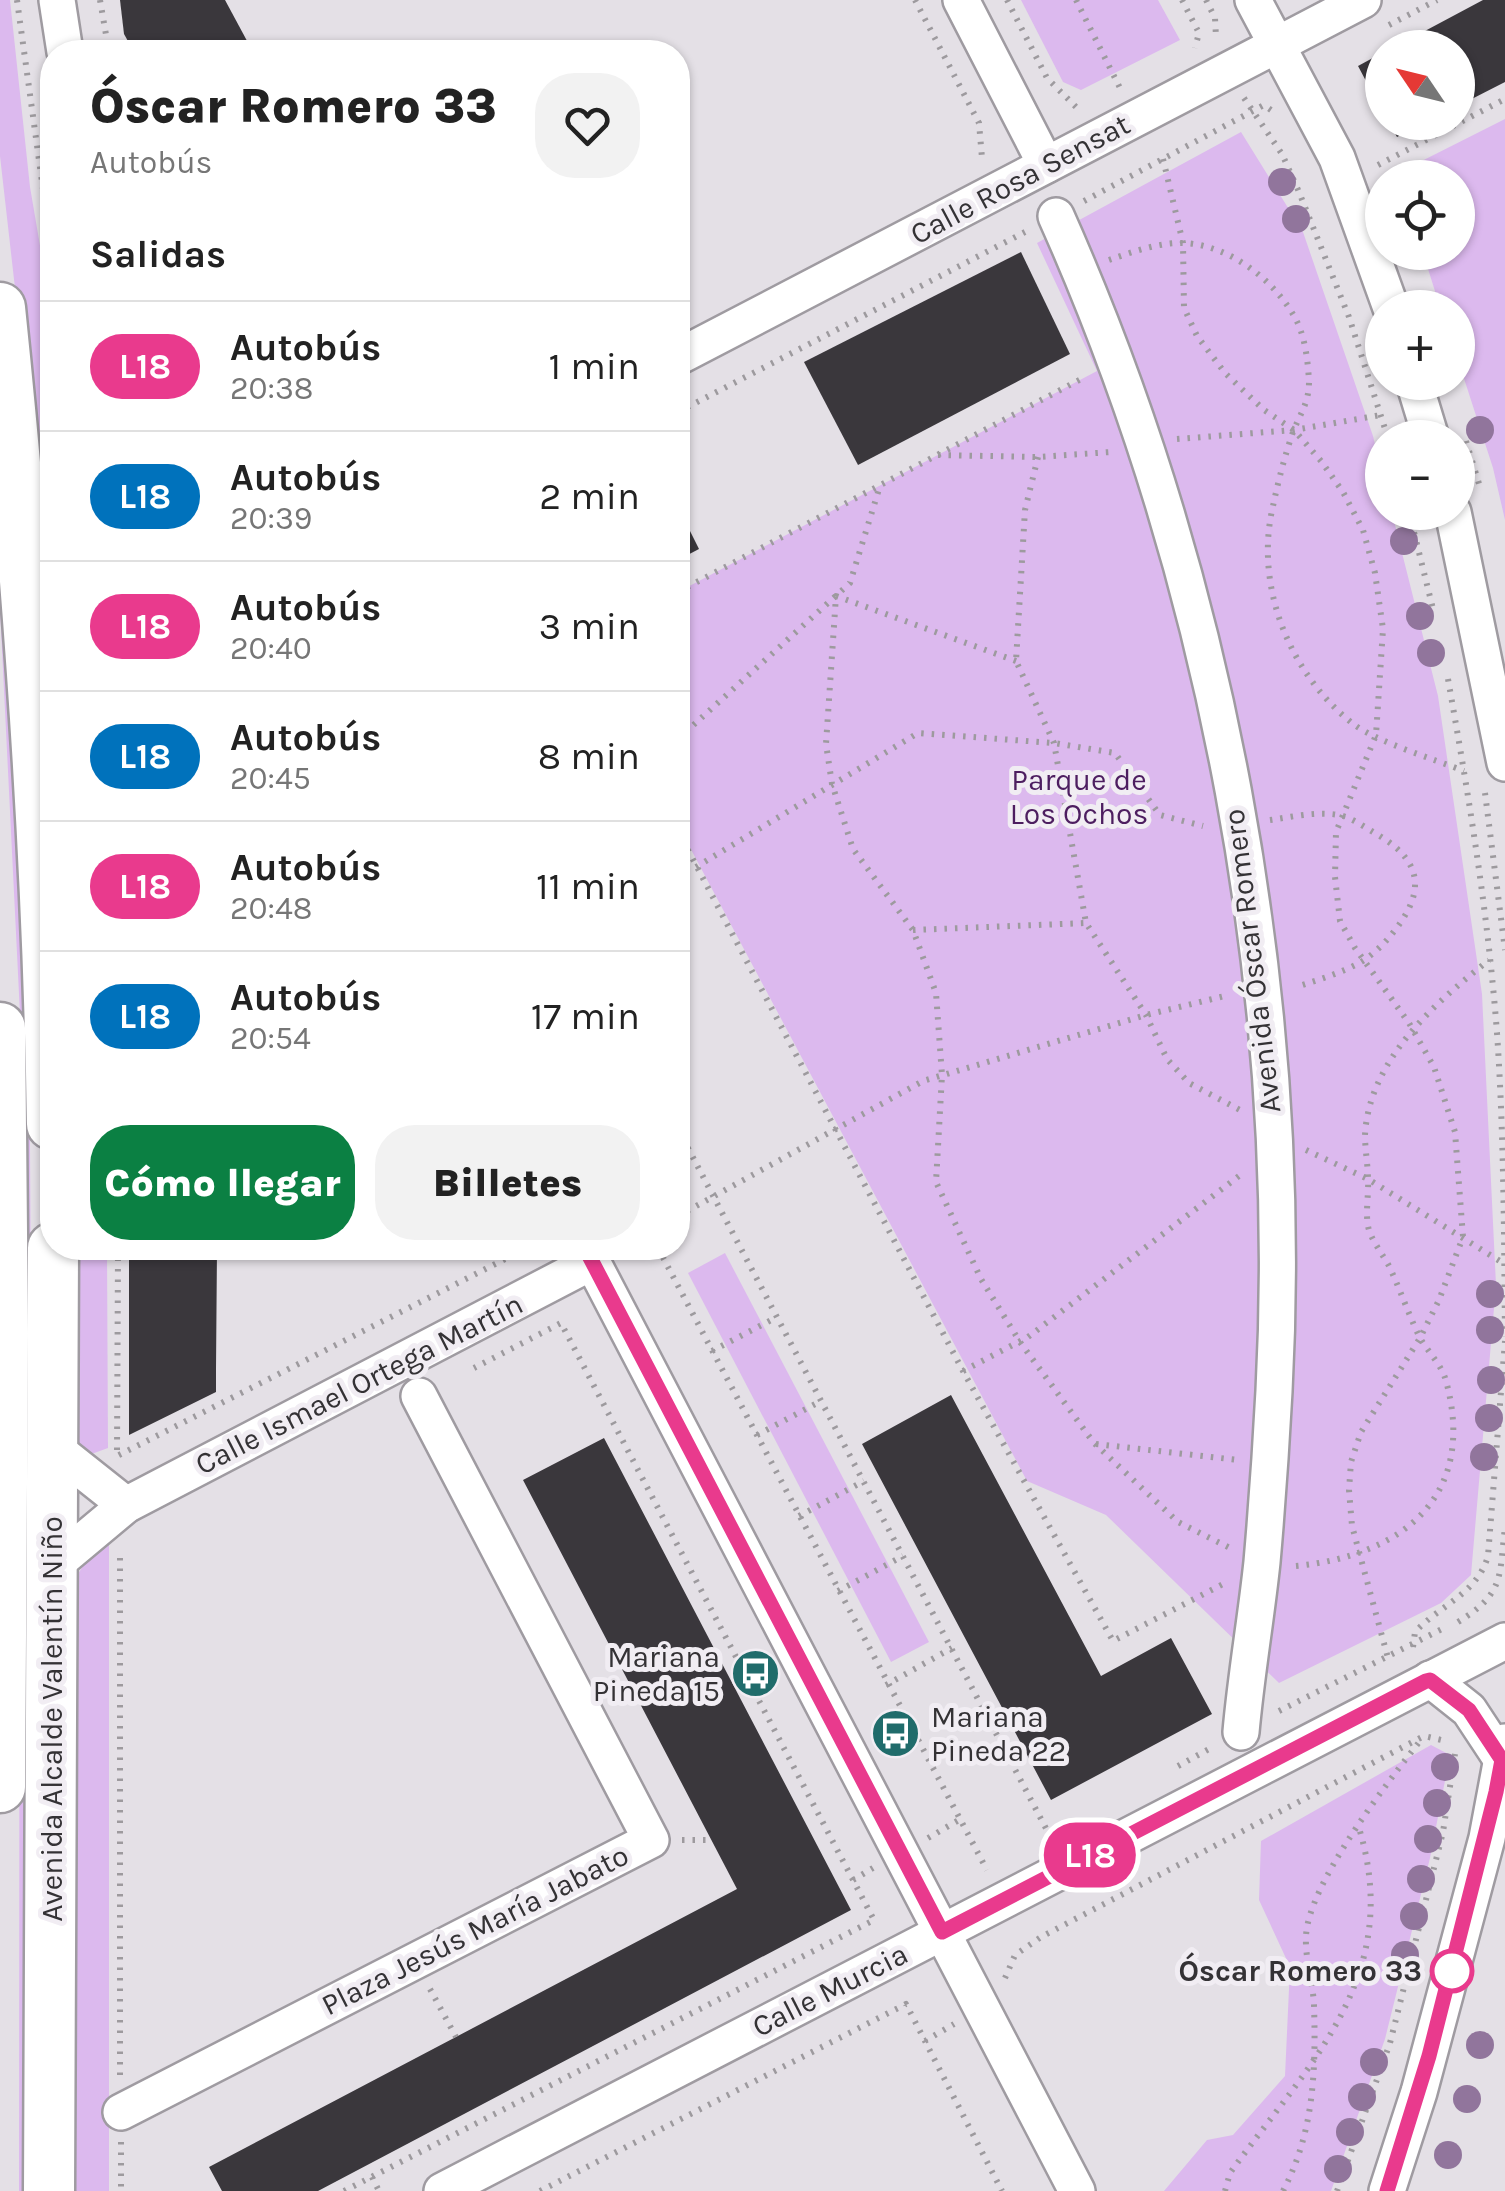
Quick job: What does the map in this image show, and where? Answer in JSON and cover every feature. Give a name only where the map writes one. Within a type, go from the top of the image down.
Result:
[{"type":"main road","points":[[0,308],[40,604]]},
{"type":"main road","name":"Avenida Alcalde Valentín Niño","points":[[0,1028],[0,1787]]},
{"type":"main road","name":"Avenida Alcalde Valentín Niño","points":[[49,2191],[52,1260]]},
{"type":"street","points":[[57,0],[63,40]]},
{"type":"street","points":[[961,0],[1046,166]]},
{"type":"street","points":[[1253,0],[1337,158],[1385,290]]},
{"type":"street","name":"Calle Rosa Sensat","points":[[690,351],[1278,44],[1374,14]]},
{"type":"street","name":"Avenida Óscar Romero","points":[[1056,216],[1115,362],[1183,575],[1215,702],[1238,824],[1261,992],[1272,1109],[1277,1285],[1262,1564],[1241,1732]]},
{"type":"street","points":[[1472,530],[1505,763]]},
{"type":"street","name":"Calle Ismael Ortega Martín","points":[[53,1566],[126,1505],[579,1260]]},
{"type":"street","points":[[591,1260],[1077,2191]]},
{"type":"street","name":"Plaza Jesús María Jabato","points":[[120,2112],[651,1840],[419,1396]]},
{"type":"street","points":[[53,1448],[126,1505]]},
{"type":"street","name":"Calle Murcia","points":[[442,2191],[1505,1640]]},
{"type":"street","points":[[1387,2191],[1487,1838],[1503,1751],[1469,1710],[1430,1680]]},
{"type":"path","points":[[17,0],[40,168]]},
{"type":"path","points":[[100,0],[107,40]]},
{"type":"path","points":[[916,0],[979,124],[982,160],[968,168]]},
{"type":"path","points":[[1007,0],[1047,78],[1075,108],[1090,102]]},
{"type":"path","points":[[1076,0],[1120,89]]},
{"type":"path","points":[[1182,0],[1200,33],[1198,46],[1188,55]]},
{"type":"path","points":[[1374,14],[1437,0]]},
{"type":"path","points":[[1229,70],[1282,154],[1299,192],[1349,316],[1383,420]]},
{"type":"path","points":[[1105,95],[1137,80]]},
{"type":"path","points":[[1388,160],[1505,99]]},
{"type":"path","points":[[1371,151],[1376,160]]},
{"type":"path","points":[[1163,159],[1183,243],[1184,308],[1196,336],[1225,373],[1264,410],[1294,430],[1343,492],[1363,530],[1375,573],[1382,629],[1376,734],[1336,832],[1334,877],[1340,920],[1434,1067],[1455,1132],[1463,1237],[1439,1300],[1361,1432],[1351,1462],[1352,1526],[1388,1658]]},
{"type":"path","points":[[1080,269],[1183,243],[1216,250],[1246,264],[1296,317],[1307,354],[1309,386],[1306,409],[1294,430],[1272,510],[1268,568],[1283,632],[1300,666],[1355,726],[1464,771]]},
{"type":"path","points":[[690,586],[1115,362]]},
{"type":"path","points":[[937,455],[1114,452],[1143,444],[1294,430],[1381,415]]},
{"type":"path","points":[[1038,456],[1024,510],[1016,662],[1054,744],[1086,923],[1146,1015],[1167,1059],[1188,1083],[1241,1111],[1272,1109]]},
{"type":"path","points":[[690,728],[850,583],[880,484]]},
{"type":"path","points":[[1414,530],[1436,620]]},
{"type":"path","points":[[836,596],[1016,662]]},
{"type":"path","points":[[836,596],[826,744],[832,784],[852,849],[914,930],[936,993],[942,1076],[936,1182],[981,1279],[1020,1342],[1094,1443],[1178,1522],[1262,1564],[1306,1565],[1359,1555],[1394,1539],[1429,1508],[1444,1479],[1452,1441],[1446,1377],[1420,1338],[1390,1268],[1368,1230],[1365,1133],[1377,1085],[1412,1030],[1489,960]]},
{"type":"path","points":[[1447,676],[1475,830],[1503,1146],[1505,1339],[1488,1556]]},
{"type":"path","points":[[690,1209],[923,1080],[1146,1015],[1234,994],[1297,987],[1363,961],[1387,940],[1406,916],[1417,893],[1415,872],[1405,857],[1383,838],[1342,815],[1316,814],[1207,828],[1160,815],[1115,753],[1054,744],[918,734],[696,867]]},
{"type":"path","points":[[690,855],[962,1371],[1113,1641],[1262,1564]]},
{"type":"path","points":[[914,930],[1086,923]]},
{"type":"path","points":[[962,1371],[1020,1342],[1274,1148],[1310,1150],[1368,1179],[1505,1264]]},
{"type":"path","points":[[690,1152],[1050,1836],[1038,1843]]},
{"type":"path","points":[[118,1260],[118,1456],[505,1260]]},
{"type":"path","points":[[664,1260],[986,1871],[1000,1864]]},
{"type":"path","points":[[712,1351],[776,1317]]},
{"type":"path","points":[[756,1435],[821,1401]]},
{"type":"path","points":[[1094,1443],[1269,1464]]},
{"type":"path","points":[[798,1516],[864,1481]]},
{"type":"path","points":[[1172,1770],[1456,1623],[1489,1600],[1498,1583],[1505,1527]]},
{"type":"path","points":[[120,2191],[119,1560],[124,1551]]},
{"type":"path","points":[[838,1591],[903,1556]]},
{"type":"path","points":[[886,1684],[952,1648]]},
{"type":"path","points":[[1283,2191],[1306,2142],[1312,2107],[1314,2004],[1306,1936],[1312,1905],[1323,1880],[1424,1736]]},
{"type":"path","points":[[1003,1988],[1014,1955],[1041,1937],[1424,1736],[1460,1748],[1390,2043],[1337,2191]]},
{"type":"path","points":[[791,1796],[804,1790]]},
{"type":"path","points":[[1225,2191],[1230,2173],[1312,2064],[1346,2008],[1366,1958],[1372,1904],[1370,1863],[1359,1828]]},
{"type":"path","points":[[415,1960],[456,2037]]},
{"type":"path","points":[[540,2191],[906,2004],[1002,2191]]},
{"type":"path","points":[[372,2177],[379,2191]]},
{"type":"green space","points":[[0,0],[10,0],[40,246],[40,508],[0,156]]},
{"type":"green space","points":[[1021,0],[1158,0],[1180,40],[1081,90],[1063,82]]},
{"type":"green space","points":[[1505,119],[1505,520],[1471,400],[1475,400],[1475,290],[1435,290],[1428,270],[1475,270],[1475,160],[1424,160],[1463,140],[1475,140],[1475,134]]},
{"type":"green space","name":"Parque de Los Ochos","points":[[1241,132],[1303,232],[1368,420],[1365,530],[1396,530],[1438,696],[1482,994],[1496,1285],[1471,1575],[1441,1603],[1279,1683],[1106,1515],[1027,1481],[690,848],[690,586],[1097,371],[1037,243]]},
{"type":"green space","points":[[0,498],[29,973],[29,2191],[19,2191],[20,1014],[0,609]]},
{"type":"green space","points":[[725,1253],[929,1642],[891,1662],[688,1273]]},
{"type":"green space","points":[[71,1260],[107,1260],[108,1448],[75,1460]]},
{"type":"green space","points":[[109,1543],[109,2191],[74,2191],[73,1583],[92,1550]]},
{"type":"green space","points":[[1431,1745],[1450,1755],[1430,1858],[1385,2039],[1331,2191],[1164,2191],[1207,2140],[1233,2135],[1285,2076],[1290,1967],[1259,1900],[1261,1841]]},
{"type":"building","points":[[120,0],[225,0],[247,40],[127,40]]},
{"type":"building","points":[[1483,0],[1505,0],[1505,82],[1475,97],[1475,30],[1427,30]]},
{"type":"building","points":[[1021,252],[1070,354],[858,465],[804,362]]},
{"type":"building","points":[[690,531],[699,549],[690,554]]},
{"type":"building","points":[[129,1260],[217,1260],[216,1392],[129,1435]]},
{"type":"building","points":[[951,1395],[1101,1676],[1171,1638],[1212,1714],[1051,1800],[862,1444]]},
{"type":"building","points":[[604,1438],[851,1910],[318,2191],[222,2191],[209,2167],[737,1889],[523,1480]]},
{"type":"bus line","name":"L18","points":[[591,1260],[942,1932],[1426,1681],[1430,1680],[1469,1710],[1502,1760],[1487,1838],[1429,2056],[1387,2191]]},
{"type":"place","name":"Mariana Pineda 15","points":[[755,1674]]},
{"type":"place","name":"Mariana Pineda 22","points":[[896,1734]]},
{"type":"place","name":"Óscar Romero 33","points":[[1452,1971]]}]
